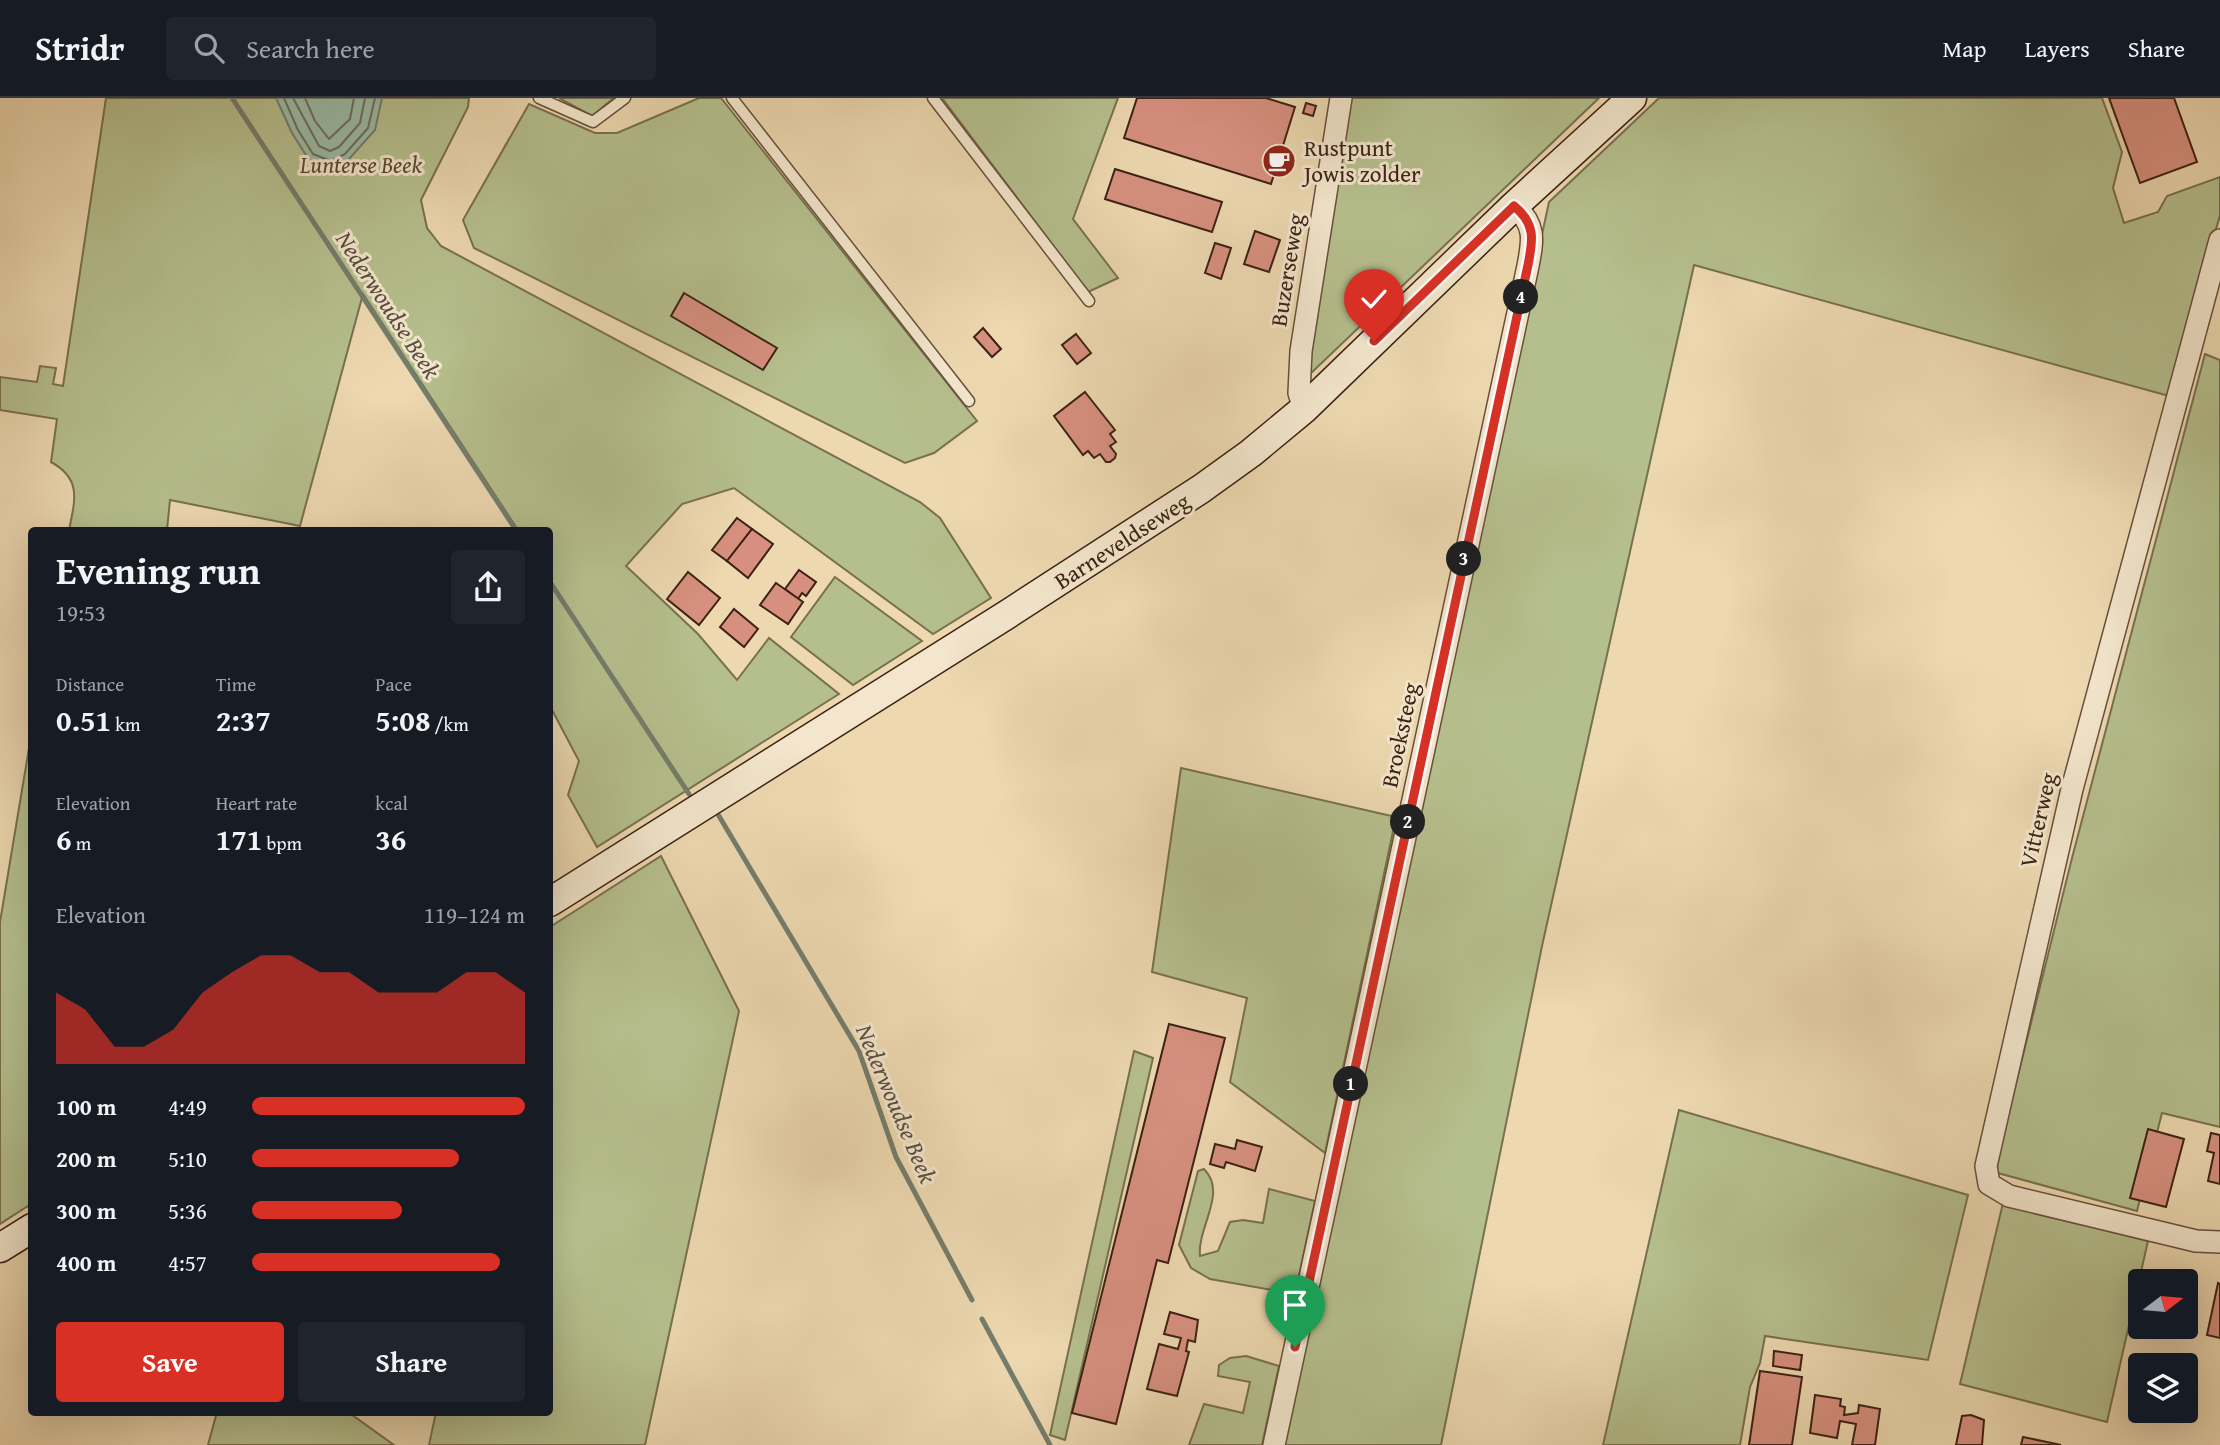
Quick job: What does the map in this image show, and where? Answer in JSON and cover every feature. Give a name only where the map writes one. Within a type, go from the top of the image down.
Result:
[{"type":"main road","name":"Barneveldseweg","points":[[553,900],[1011,612],[1190,497],[1251,453],[1304,409],[1514,206],[1632,98]]},
{"type":"main road","points":[[0,1248],[28,1230]]},
{"type":"street","name":"Buzerseweg","points":[[1304,409],[1299,393],[1301,351],[1341,98]]},
{"type":"street","name":"Broeksteeg","points":[[1273,1445],[1528,265],[1533,239],[1532,227],[1524,214],[1514,206]]},
{"type":"street","name":"Vitterweg","points":[[2220,240],[2072,789],[1986,1166],[1989,1184],[2009,1196],[2196,1241],[2220,1242]]},
{"type":"lane","points":[[539,98],[593,122],[625,98]]},
{"type":"lane","points":[[732,98],[969,401]]},
{"type":"lane","points":[[933,98],[1089,301]]},
{"type":"green space","name":"Lunterse Beek","points":[[106,98],[469,98],[468,107],[421,200],[427,228],[441,246],[920,502],[940,518],[991,598],[933,634],[734,488],[682,504],[626,566],[698,634],[737,680],[769,638],[839,694],[597,847],[568,795],[579,761],[553,712],[553,527],[516,527],[363,294],[300,526],[170,500],[167,527],[70,527],[74,500],[72,483],[61,469],[51,462],[57,419],[0,410],[0,377],[37,382],[40,366],[56,368],[53,384],[63,386]]},
{"type":"green space","points":[[559,98],[614,98],[592,116]]},
{"type":"green space","points":[[699,98],[721,98],[977,421],[934,453],[905,463],[474,248],[463,220],[529,104],[595,133],[617,133]]},
{"type":"green space","points":[[942,98],[1118,98],[1073,219],[1118,278],[1088,292]]},
{"type":"green space","points":[[1351,98],[1599,98],[1308,376]]},
{"type":"green space","points":[[1659,98],[2102,98],[2122,152],[2113,188],[2124,223],[2158,212],[2167,196],[2220,177],[2220,215],[2169,396],[1694,265],[1542,946],[1441,1445],[1281,1445],[1549,202]]},
{"type":"green space","points":[[2205,354],[2220,360],[2220,1127],[2162,1113],[2137,1211],[1994,1172],[2072,858]]},
{"type":"green space","points":[[835,577],[922,641],[853,685],[791,637]]},
{"type":"green space","points":[[28,754],[28,1206],[0,1224],[0,922]]},
{"type":"green space","points":[[1181,768],[1396,817],[1325,1153],[1230,1082],[1247,998],[1152,972]]},
{"type":"green space","points":[[661,856],[739,1011],[645,1445],[429,1445],[435,1416],[553,1416],[553,925]]},
{"type":"green space","points":[[1134,1051],[1153,1058],[1065,1440],[1050,1435]]},
{"type":"green space","points":[[1679,1110],[1968,1195],[1928,1360],[1765,1336],[1760,1363],[1750,1387],[1740,1445],[1603,1445]]},
{"type":"green space","points":[[1204,1169],[1211,1178],[1213,1189],[1200,1256],[1218,1251],[1230,1222],[1243,1220],[1263,1223],[1269,1189],[1315,1201],[1295,1294],[1210,1279],[1191,1268],[1179,1245],[1198,1171]]},
{"type":"green space","points":[[2003,1203],[2148,1241],[2142,1269],[2128,1269],[2128,1329],[2107,1422],[1960,1384]]},
{"type":"green space","points":[[1246,1356],[1279,1366],[1262,1445],[1189,1445],[1204,1404],[1243,1413],[1250,1382],[1218,1376],[1219,1365],[1230,1358]]},
{"type":"green space","points":[[216,1416],[354,1416],[394,1445],[208,1445]]},
{"type":"water","points":[[276,98],[382,98],[375,130],[349,159],[331,169],[309,160],[292,133]]},
{"type":"building","points":[[1137,98],[1266,98],[1295,107],[1271,184],[1124,138]]},
{"type":"building","points":[[2109,98],[2174,98],[2197,162],[2140,183]]},
{"type":"building","points":[[1306,103],[1316,106],[1313,116],[1303,113]]},
{"type":"building","points":[[1115,169],[1222,202],[1212,232],[1105,199]]},
{"type":"building","points":[[1255,231],[1280,240],[1269,272],[1244,264]]},
{"type":"building","points":[[1215,243],[1231,248],[1221,279],[1205,273]]},
{"type":"building","points":[[684,293],[777,348],[763,370],[671,316]]},
{"type":"building","points":[[983,328],[1001,349],[992,357],[974,337]]},
{"type":"building","points":[[1076,334],[1091,353],[1077,364],[1062,345]]},
{"type":"building","points":[[1085,392],[1115,430],[1110,434],[1116,442],[1110,446],[1116,454],[1110,462],[1106,462],[1100,454],[1094,458],[1088,451],[1083,455],[1054,416]]},
{"type":"building","points":[[737,518],[752,529],[727,561],[712,550]]},
{"type":"building","points":[[752,529],[773,544],[748,578],[727,561]]},
{"type":"building","points":[[799,570],[816,582],[806,596],[802,593],[798,599],[785,589]]},
{"type":"building","points":[[688,572],[720,598],[699,625],[667,599]]},
{"type":"building","points":[[776,583],[803,602],[788,624],[760,605]]},
{"type":"building","points":[[734,609],[758,629],[744,647],[720,627]]},
{"type":"building","points":[[1169,1024],[1225,1038],[1168,1263],[1157,1260],[1116,1424],[1072,1413]]},
{"type":"building","points":[[2148,1129],[2184,1139],[2166,1207],[2130,1198]]},
{"type":"building","points":[[2211,1133],[2220,1135],[2220,1184],[2208,1181],[2214,1153],[2207,1151]]},
{"type":"building","points":[[1237,1140],[1262,1147],[1255,1171],[1226,1162],[1224,1168],[1210,1164],[1215,1144],[1235,1149]]},
{"type":"building","points":[[2218,1283],[2220,1284],[2220,1338],[2207,1335]]},
{"type":"building","points":[[1170,1312],[1198,1320],[1195,1342],[1188,1340],[1186,1351],[1189,1352],[1177,1396],[1147,1389],[1159,1344],[1178,1349],[1181,1338],[1164,1334]]},
{"type":"building","points":[[1774,1351],[1802,1355],[1800,1370],[1773,1366]]},
{"type":"building","points":[[1760,1371],[1802,1377],[1792,1445],[1749,1445]]},
{"type":"building","points":[[1815,1395],[1841,1399],[1840,1406],[1845,1407],[1844,1415],[1858,1413],[1859,1405],[1880,1409],[1875,1445],[1852,1445],[1856,1424],[1840,1421],[1837,1438],[1810,1433]]},
{"type":"building","points":[[1971,1415],[1984,1420],[1982,1445],[1956,1445],[1962,1416]]},
{"type":"building","points":[[2023,1437],[2061,1445],[2021,1445]]},
{"type":"waterway","name":"Nederwoudse Beek","points":[[232,98],[514,527]]},
{"type":"waterway","name":"Nederwoudse Beek","points":[[553,587],[689,794]]},
{"type":"waterway","name":"Nederwoudse Beek","points":[[719,816],[859,1051],[896,1157],[972,1300]]},
{"type":"waterway","name":"Nederwoudse Beek","points":[[982,1319],[1050,1445]]},
{"type":"place","name":"Rustpunt Jowis zolder","points":[[1279,161]]},
{"type":"route","points":[[1295,1347],[1528,265],[1533,239],[1532,227],[1524,214],[1514,206],[1374,341]]}]
